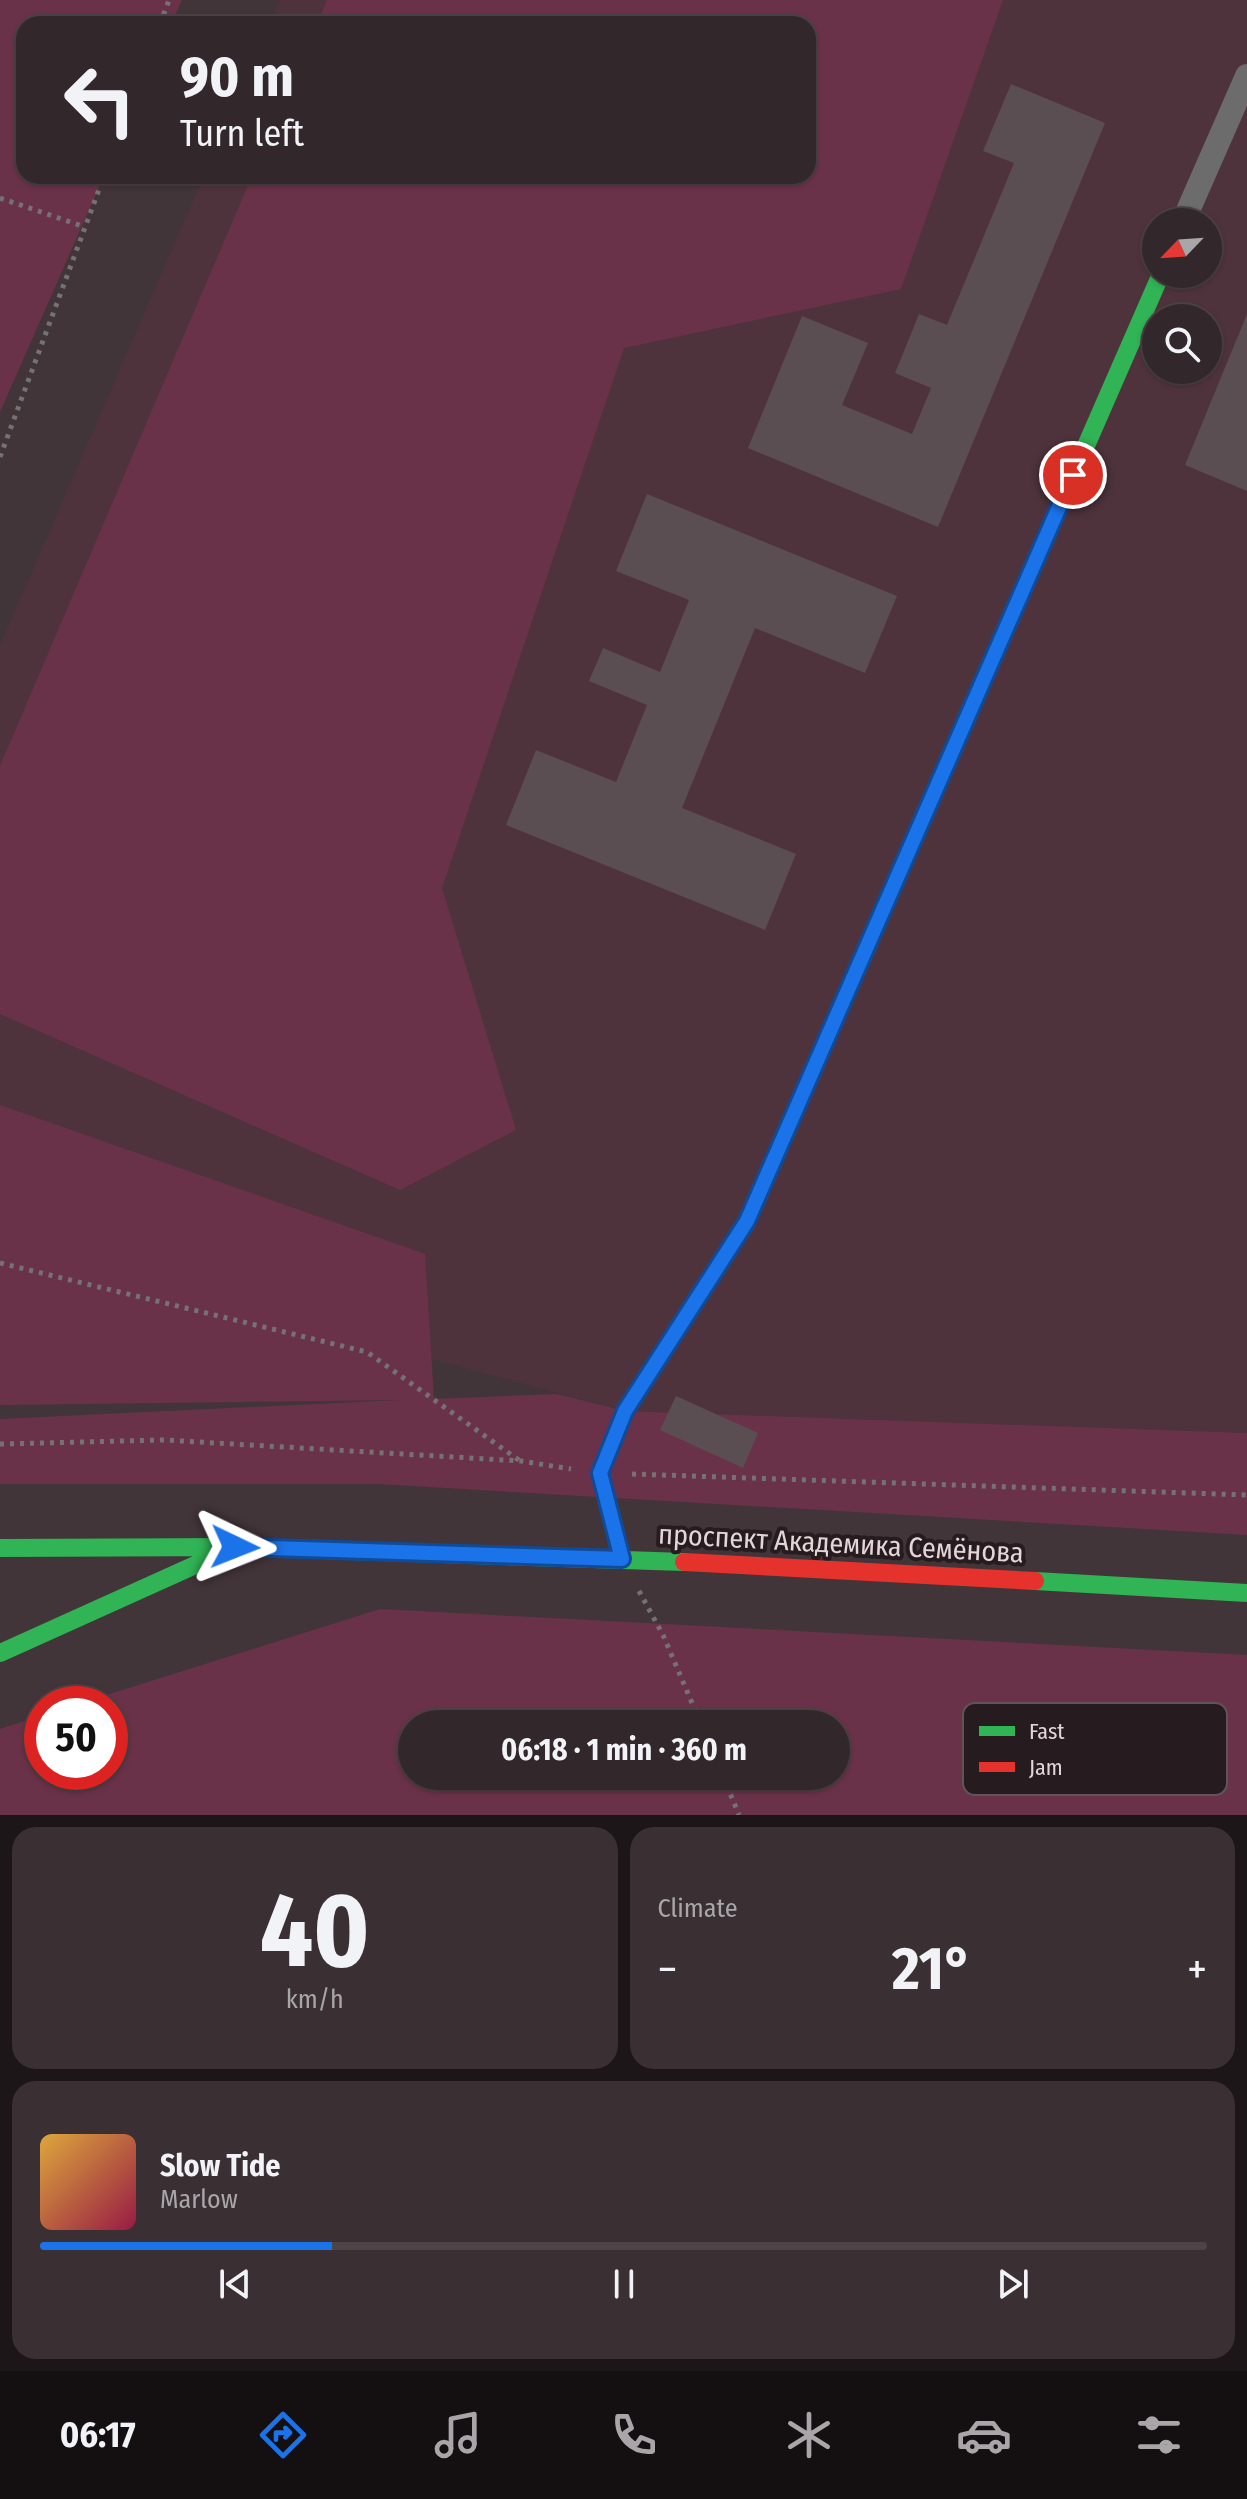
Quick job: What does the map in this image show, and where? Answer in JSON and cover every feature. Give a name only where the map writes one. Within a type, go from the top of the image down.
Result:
[{"type":"street","points":[[1189,208],[1247,76]]},
{"type":"street","points":[[622,1559],[600,1473],[625,1411],[747,1221],[1155,288]]},
{"type":"street","points":[[0,1653],[235,1547]]},
{"type":"street","name":"проспект Академика Семёнова","points":[[0,1548],[235,1547],[622,1559],[1247,1593]]},
{"type":"path","points":[[0,457],[101,184]]},
{"type":"path","points":[[0,198],[85,227]]},
{"type":"path","points":[[0,1263],[367,1352],[521,1461]]},
{"type":"path","points":[[622,1559],[663,1635],[695,1710]]},
{"type":"path","points":[[729,1790],[739,1815]]},
{"type":"shaded area","points":[[0,0],[182,0],[175,16],[16,16],[16,184],[100,184],[0,412]]},
{"type":"shaded area","points":[[280,0],[1247,0],[1247,1433],[625,1411],[0,1242],[0,646],[201,184],[816,184],[816,16],[273,16]]},
{"type":"shaded area","points":[[327,0],[1003,0],[901,289],[624,348],[442,888],[516,1130],[400,1190],[0,1014],[0,766],[249,184],[816,184],[816,16],[320,16]]},
{"type":"shaded area","points":[[0,1105],[425,1254],[434,1399],[557,1394],[625,1411],[1247,1433],[1247,1535],[378,1484],[0,1484],[0,1419],[399,1400],[0,1405]]},
{"type":"shaded area","points":[[380,1609],[1247,1655],[1247,1815],[0,1815],[0,1729],[24,1721],[24,1790],[128,1790],[128,1688]]},
{"type":"building","points":[[1011,84],[1105,123],[938,527],[748,448],[802,316],[868,343],[842,405],[912,434],[931,388],[895,373],[919,314],[947,325],[1014,163],[983,151]]},
{"type":"building","points":[[1247,314],[1247,491],[1185,465],[1218,384],[1222,384],[1222,375]]},
{"type":"building","points":[[647,494],[897,596],[865,673],[755,628],[682,808],[796,854],[765,930],[506,825],[536,750],[616,782],[647,705],[589,681],[603,648],[660,672],[689,600],[616,571]]},
{"type":"building","points":[[676,1396],[758,1433],[743,1468],[660,1430]]},
{"type":"traffic: fast","points":[[1013,613],[1155,288]]},
{"type":"traffic: fast","points":[[622,1559],[600,1473],[625,1411],[747,1221],[910,848]]},
{"type":"traffic: fast","points":[[0,1548],[235,1547],[684,1562]]},
{"type":"traffic: fast","points":[[0,1653],[224,1552]]},
{"type":"traffic: fast","points":[[1035,1581],[1247,1593]]},
{"type":"traffic: jam","points":[[910,848],[1013,613]]},
{"type":"traffic: jam","points":[[684,1562],[1035,1581]]},
{"type":"route","points":[[235,1547],[622,1559],[600,1473],[625,1411],[747,1221],[1073,475]]}]
